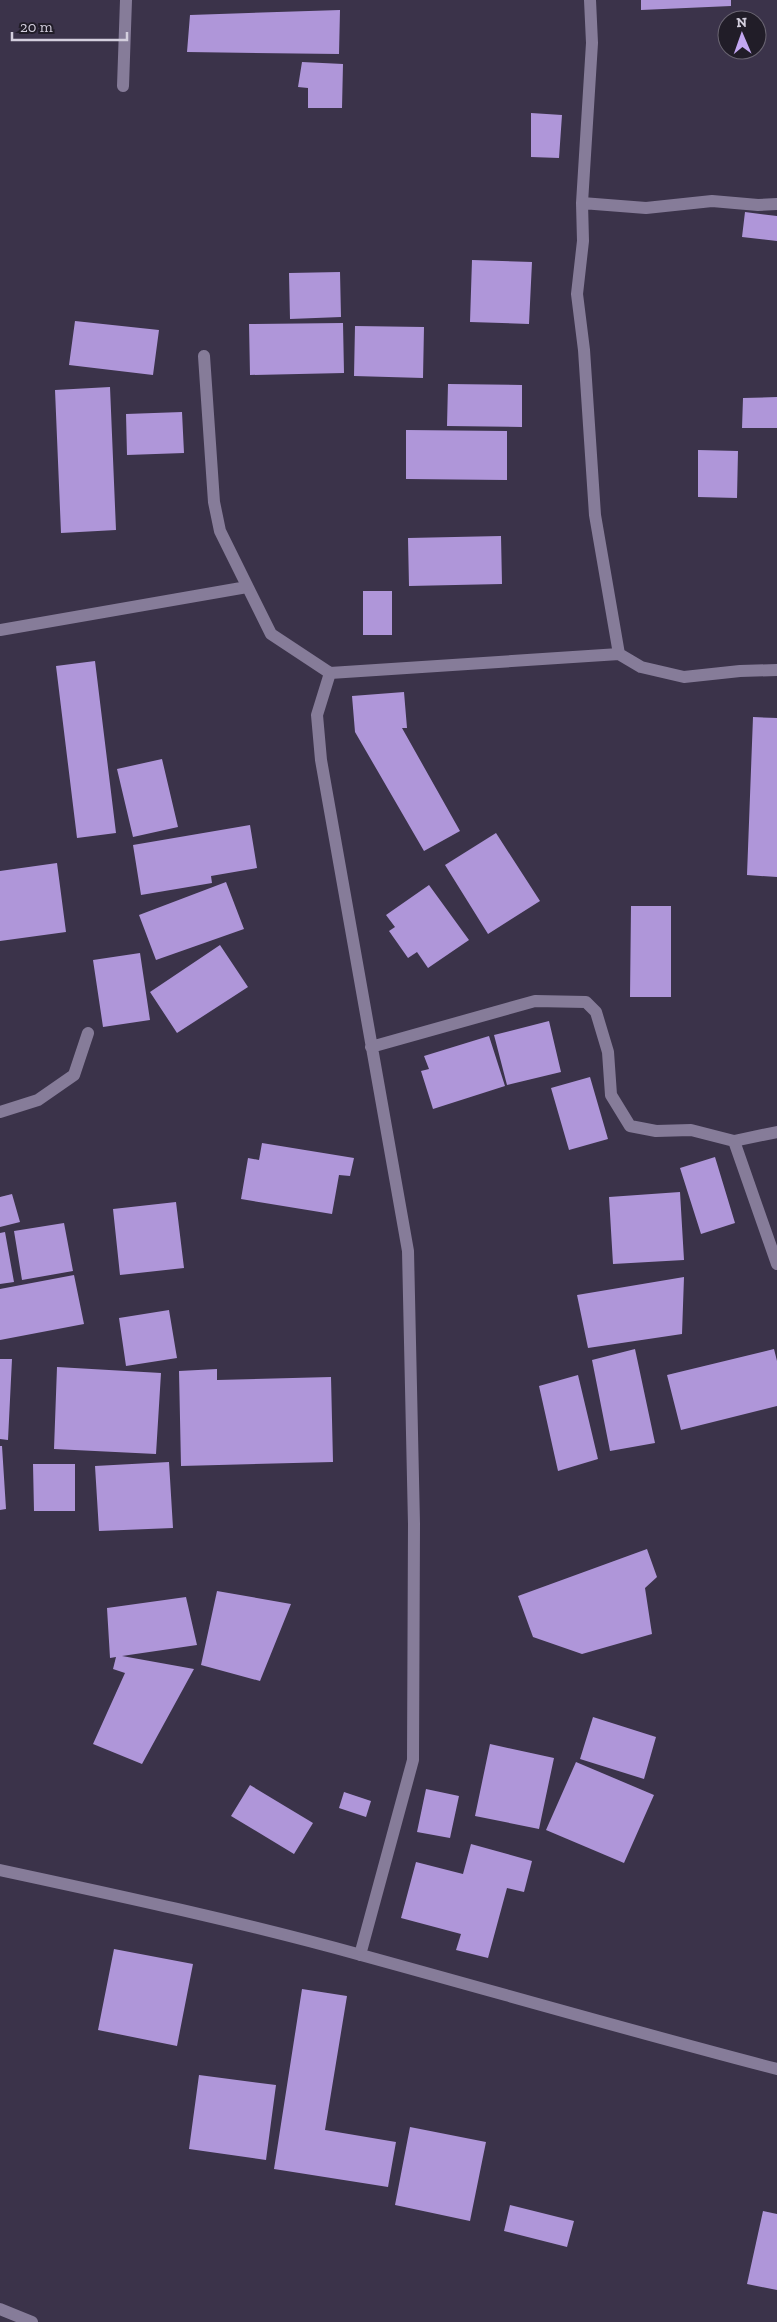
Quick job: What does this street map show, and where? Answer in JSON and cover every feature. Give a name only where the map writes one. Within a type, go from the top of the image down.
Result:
[{"type":"street","points":[[123,86],[126,0]]},
{"type":"street","points":[[590,0],[592,43],[582,203],[583,241],[577,294],[584,350],[595,515],[619,654]]},
{"type":"street","points":[[582,203],[646,208],[712,201],[758,205],[777,204]]},
{"type":"street","points":[[204,356],[214,502],[220,531],[271,634],[330,673],[619,654],[641,667],[684,677],[740,671],[777,670]]},
{"type":"street","points":[[0,630],[247,587]]},
{"type":"street","points":[[330,673],[317,715],[321,760],[408,1251],[414,1524],[414,1760],[360,1955]]},
{"type":"street","points":[[371,1047],[535,1001],[586,1002],[596,1012],[608,1052],[611,1095],[630,1126],[656,1131],[691,1130],[734,1141],[777,1132]]},
{"type":"street","points":[[0,1112],[38,1100],[74,1075],[88,1033]]},
{"type":"street","points":[[734,1141],[777,1264]]},
{"type":"street","points":[[0,1870],[158,1904],[360,1955],[777,2069]]},
{"type":"street","points":[[0,2309],[32,2322]]},
{"type":"building","points":[[641,0],[731,0],[731,6],[641,10]]},
{"type":"building","points":[[340,10],[339,54],[187,52],[190,15]]},
{"type":"building","points":[[302,62],[343,64],[342,108],[308,108],[308,88],[298,87]]},
{"type":"building","points":[[531,113],[562,115],[559,158],[531,157]]},
{"type":"building","points":[[745,212],[777,216],[777,241],[742,237]]},
{"type":"building","points":[[472,260],[532,262],[529,324],[470,322]]},
{"type":"building","points":[[340,272],[341,317],[290,319],[289,273]]},
{"type":"building","points":[[75,321],[159,330],[153,375],[69,365]]},
{"type":"building","points":[[343,323],[344,373],[250,375],[249,324]]},
{"type":"building","points":[[355,326],[424,327],[423,378],[354,376]]},
{"type":"building","points":[[448,384],[522,385],[522,427],[447,426]]},
{"type":"building","points":[[110,387],[116,530],[61,533],[55,390]]},
{"type":"building","points":[[777,397],[777,428],[742,428],[743,398]]},
{"type":"building","points":[[182,412],[184,453],[127,455],[126,414]]},
{"type":"building","points":[[406,430],[507,431],[507,480],[406,479]]},
{"type":"building","points":[[698,450],[738,451],[737,498],[698,497]]},
{"type":"building","points":[[501,536],[502,584],[409,586],[408,538]]},
{"type":"building","points":[[363,591],[392,591],[392,635],[363,635]]},
{"type":"building","points":[[95,661],[116,833],[77,838],[56,666]]},
{"type":"building","points":[[404,692],[407,728],[402,728],[460,831],[424,851],[355,732],[352,696]]},
{"type":"building","points":[[753,717],[777,718],[777,877],[747,875]]},
{"type":"building","points":[[162,759],[178,827],[133,837],[117,769]]},
{"type":"building","points":[[250,825],[257,868],[211,876],[212,883],[141,895],[133,845]]},
{"type":"building","points":[[496,833],[540,901],[488,934],[445,865]]},
{"type":"building","points":[[57,863],[66,932],[0,941],[0,871]]},
{"type":"building","points":[[226,882],[244,929],[156,960],[139,915]]},
{"type":"building","points":[[429,885],[469,940],[428,968],[417,952],[408,958],[389,931],[395,927],[386,915]]},
{"type":"building","points":[[631,906],[671,906],[671,997],[630,997]]},
{"type":"building","points":[[220,945],[248,987],[177,1033],[150,992]]},
{"type":"building","points":[[140,953],[150,1020],[103,1027],[93,960]]},
{"type":"building","points":[[549,1021],[561,1072],[507,1085],[494,1035]]},
{"type":"building","points":[[489,1036],[505,1086],[433,1109],[421,1071],[429,1069],[424,1056]]},
{"type":"building","points":[[590,1077],[608,1139],[569,1150],[551,1088]]},
{"type":"building","points":[[262,1143],[354,1158],[350,1176],[339,1175],[332,1214],[241,1199],[248,1158],[259,1160]]},
{"type":"building","points":[[715,1157],[735,1223],[701,1234],[680,1168]]},
{"type":"building","points":[[680,1192],[684,1260],[613,1264],[609,1197]]},
{"type":"building","points":[[12,1194],[20,1222],[0,1227],[0,1197]]},
{"type":"building","points":[[176,1202],[184,1268],[120,1275],[113,1209]]},
{"type":"building","points":[[64,1223],[73,1271],[22,1280],[14,1231]]},
{"type":"building","points":[[5,1232],[14,1282],[0,1284],[0,1233]]},
{"type":"building","points":[[74,1275],[84,1324],[0,1340],[0,1289]]},
{"type":"building","points":[[684,1277],[682,1334],[588,1348],[577,1295]]},
{"type":"building","points":[[169,1310],[177,1358],[126,1366],[119,1318]]},
{"type":"building","points":[[635,1349],[655,1443],[610,1451],[592,1360]]},
{"type":"building","points":[[774,1349],[777,1361],[777,1406],[681,1430],[667,1375]]},
{"type":"building","points":[[0,1359],[12,1359],[8,1440],[0,1439]]},
{"type":"building","points":[[57,1367],[161,1373],[156,1454],[54,1449]]},
{"type":"building","points":[[217,1369],[217,1380],[331,1377],[333,1462],[181,1466],[179,1371]]},
{"type":"building","points":[[578,1375],[598,1459],[558,1471],[539,1386]]},
{"type":"building","points":[[0,1446],[2,1446],[6,1509],[0,1510]]},
{"type":"building","points":[[169,1462],[173,1528],[99,1531],[95,1466]]},
{"type":"building","points":[[33,1464],[75,1464],[75,1511],[34,1511]]},
{"type":"building","points":[[647,1549],[657,1577],[645,1588],[652,1634],[582,1654],[533,1637],[518,1596]]},
{"type":"building","points":[[217,1591],[291,1604],[260,1681],[201,1665]]},
{"type":"building","points":[[186,1597],[197,1645],[122,1656],[194,1669],[142,1764],[93,1744],[125,1673],[113,1669],[116,1657],[110,1658],[107,1608]]},
{"type":"building","points":[[593,1717],[656,1737],[644,1779],[580,1759]]},
{"type":"building","points":[[490,1744],[554,1758],[539,1829],[475,1816]]},
{"type":"building","points":[[576,1762],[654,1795],[624,1863],[546,1830]]},
{"type":"building","points":[[250,1785],[313,1823],[294,1854],[231,1816]]},
{"type":"building","points":[[426,1789],[459,1796],[450,1838],[417,1832]]},
{"type":"building","points":[[344,1792],[371,1801],[366,1817],[339,1808]]},
{"type":"building","points":[[471,1844],[532,1861],[524,1892],[507,1888],[488,1958],[456,1950],[461,1934],[401,1918],[416,1862],[463,1874]]},
{"type":"building","points":[[114,1949],[193,1964],[177,2046],[98,2030]]},
{"type":"building","points":[[302,1989],[347,1996],[325,2130],[396,2142],[388,2187],[274,2169]]},
{"type":"building","points":[[199,2075],[276,2085],[266,2160],[189,2149]]},
{"type":"building","points":[[410,2127],[486,2142],[470,2221],[395,2205]]},
{"type":"building","points":[[510,2205],[574,2221],[567,2247],[504,2231]]},
{"type":"building","points":[[763,2211],[777,2214],[777,2290],[747,2284]]}]
